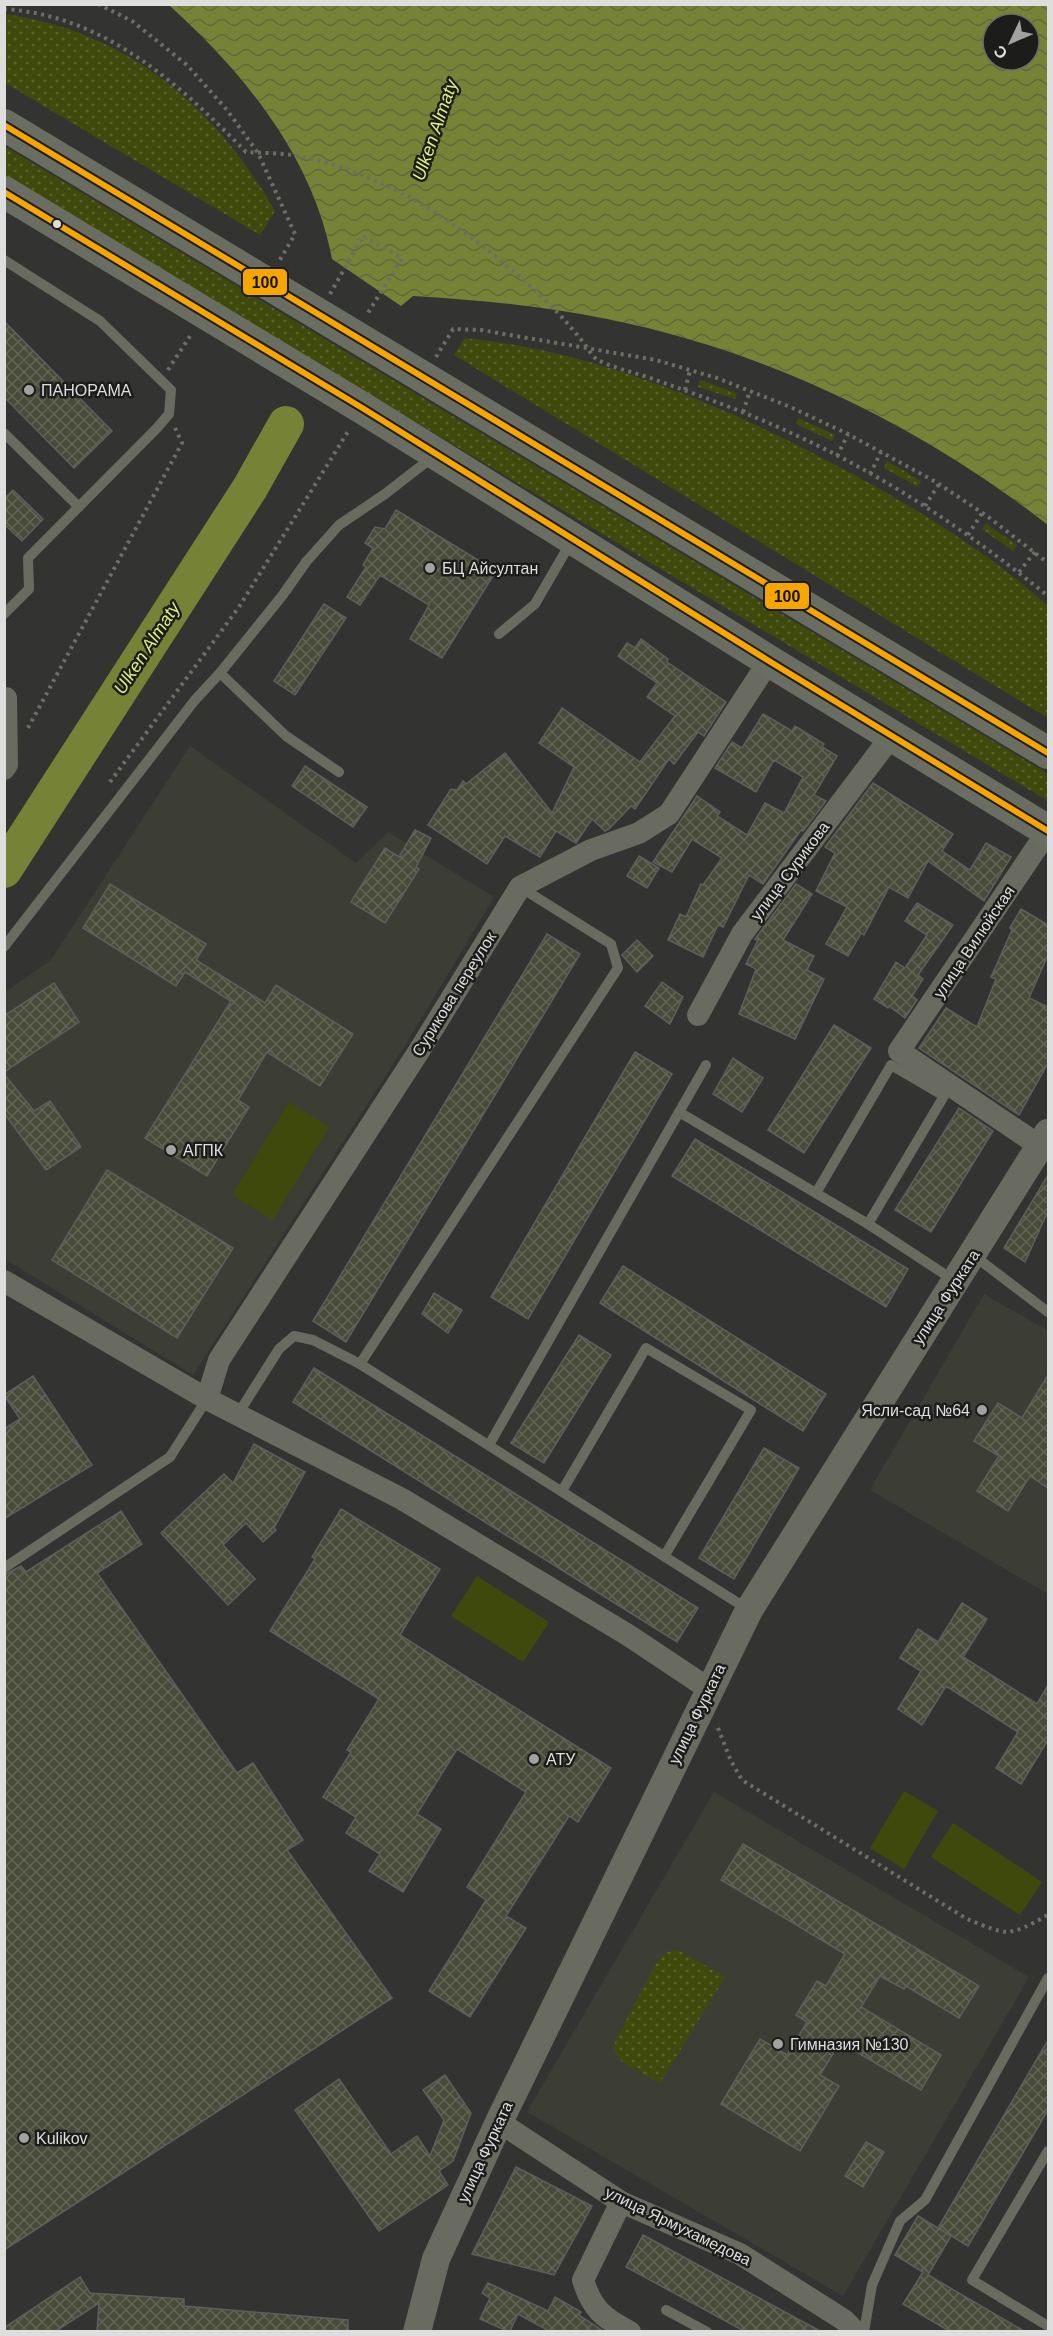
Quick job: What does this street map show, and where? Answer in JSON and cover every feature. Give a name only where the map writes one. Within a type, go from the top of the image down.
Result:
[{"type":"main road","points":[[4,125],[279,278],[1048,753]]},
{"type":"main road","points":[[4,192],[437,454],[1048,832]]},
{"type":"street","points":[[520,887],[591,850],[639,833],[669,814],[769,661]]},
{"type":"street","points":[[6,698],[6,767]]},
{"type":"street","name":"улица Сурикова","points":[[698,1015],[742,934],[893,734]]},
{"type":"street","name":"улица Вилюйская","points":[[1044,1140],[899,1050],[1048,832]]},
{"type":"street","name":"Сурикова переулок","points":[[207,1399],[219,1360],[412,1061],[520,887]]},
{"type":"street","name":"улица Фурката","points":[[417,2331],[436,2259],[499,2122],[749,1610],[1044,1140]]},
{"type":"street","points":[[4,1281],[207,1399],[402,1499],[628,1635],[709,1689]]},
{"type":"street","name":"улица Ярмухамедова","points":[[499,2122],[621,2202],[740,2254],[844,2320],[856,2331]]},
{"type":"street","points":[[621,2202],[583,2280],[589,2300],[610,2321],[630,2331]]},
{"type":"lane","points":[[4,260],[100,321],[171,390],[169,414],[158,428],[28,558],[29,589],[4,614]]},
{"type":"lane","points":[[4,433],[79,507]]},
{"type":"lane","points":[[4,947],[195,700],[220,673],[282,596],[306,562],[339,525],[385,494],[437,454]]},
{"type":"lane","points":[[499,634],[535,604],[573,539]]},
{"type":"lane","points":[[220,673],[286,736],[339,772]]},
{"type":"lane","points":[[360,1364],[618,968],[611,944],[520,887]]},
{"type":"lane","points":[[489,1445],[706,1065]]},
{"type":"lane","points":[[816,1193],[891,1065],[944,1096],[868,1224]]},
{"type":"lane","points":[[680,1112],[868,1224],[956,1281]]},
{"type":"lane","points":[[973,1255],[1048,1311]]},
{"type":"lane","points":[[238,1414],[279,1349],[294,1336],[314,1340],[360,1364],[749,1610]]},
{"type":"lane","points":[[562,1491],[646,1348],[751,1410],[665,1555]]},
{"type":"lane","points":[[4,1568],[170,1457],[207,1399]]},
{"type":"lane","points":[[864,2331],[872,2285],[900,2221],[925,2200],[1048,1978]]},
{"type":"lane","points":[[1048,2151],[972,2280],[1048,2326]]},
{"type":"lane","points":[[666,2310],[707,2331]]},
{"type":"path","points":[[98,4],[132,21],[187,65],[227,110],[258,153],[295,234],[279,278]]},
{"type":"path","points":[[4,9],[61,18],[101,34],[172,82],[246,152],[293,155],[338,167],[385,184],[464,231],[498,256],[557,311],[596,359],[743,412],[837,456],[925,506],[1019,572],[1048,596]]},
{"type":"path","points":[[329,295],[363,236],[402,258],[366,316]]},
{"type":"path","points":[[436,358],[453,329],[514,335],[656,360],[717,378],[848,434],[939,484],[1048,563]]},
{"type":"path","points":[[162,380],[190,336]]},
{"type":"path","points":[[685,390],[690,370]]},
{"type":"path","points":[[743,412],[750,391]]},
{"type":"path","points":[[6,767],[182,443],[169,414]]},
{"type":"path","points":[[107,787],[239,607],[349,430]]},
{"type":"path","points":[[837,456],[848,434]]},
{"type":"path","points":[[870,474],[881,452]]},
{"type":"path","points":[[925,506],[939,484]]},
{"type":"path","points":[[968,535],[982,513]]},
{"type":"path","points":[[1019,572],[1035,552]]},
{"type":"path","points":[[717,1725],[731,1761],[742,1780],[967,1919],[1001,1933],[1019,1931],[1048,1915]]},
{"type":"shaded area","points":[[5,14],[49,23],[90,37],[128,56],[163,80],[195,107],[225,138],[275,211],[260,235],[5,83]]},
{"type":"shaded area","points":[[4,146],[1048,774],[1048,801],[5,176]]},
{"type":"shaded area","points":[[465,338],[515,345],[565,356],[663,386],[711,405],[804,448],[953,533],[1002,568],[1048,606],[1048,718],[454,355]]},
{"type":"shaded area","points":[[700,380],[737,393],[735,399],[698,387]]},
{"type":"shaded area","points":[[798,418],[835,435],[832,441],[796,424]]},
{"type":"shaded area","points":[[887,461],[921,481],[918,487],[884,468]]},
{"type":"shaded area","points":[[986,524],[1017,545],[1013,551],[982,529]]},
{"type":"shaded area","name":"АГПК","points":[[190,746],[356,863],[388,832],[494,897],[408,1041],[193,1375],[5,1259],[4,993],[51,960]]},
{"type":"shaded area","points":[[289,1102],[329,1127],[273,1220],[232,1195]]},
{"type":"shaded area","name":"Ясли-сад №64","points":[[984,1294],[1048,1331],[1048,1594],[870,1490]]},
{"type":"shaded area","points":[[477,1576],[549,1622],[523,1662],[451,1616]]},
{"type":"shaded area","points":[[904,1791],[938,1811],[904,1869],[870,1848]]},
{"type":"shaded area","name":"Гимназия №130","points":[[714,1792],[1029,1977],[843,2296],[527,2112]]},
{"type":"shaded area","points":[[953,1823],[1042,1882],[1020,1915],[931,1857]]},
{"type":"shaded area","points":[[678,1950],[725,1977],[660,2083],[622,2062],[614,2051],[615,2041],[657,1962],[666,1952]]},
{"type":"water","points":[[169,5],[1048,5],[1048,525],[948,455],[894,424],[840,396],[725,351],[667,333],[607,319],[535,307],[413,296],[401,306],[332,259],[323,222],[292,152],[272,119],[249,88]]},
{"type":"building","points":[[4,321],[112,431],[74,468],[4,397]]},
{"type":"building","points":[[13,490],[43,519],[22,541],[4,524],[4,499]]},
{"type":"building","name":"БЦ Айсултан","points":[[396,510],[496,571],[442,658],[410,639],[429,605],[380,575],[360,605],[347,597],[366,567],[363,565],[373,548],[365,543],[375,527],[385,529]]},
{"type":"building","points":[[324,604],[346,618],[295,695],[274,681]]},
{"type":"building","points":[[641,639],[668,659],[667,662],[726,702],[704,736],[698,732],[674,764],[669,759],[635,809],[631,806],[605,831],[592,819],[576,843],[556,831],[540,857],[505,836],[487,864],[428,825],[451,789],[457,790],[463,781],[466,784],[505,753],[552,813],[574,767],[539,743],[562,708],[640,762],[675,716],[647,697],[657,683],[618,656],[627,643],[635,648]]},
{"type":"building","points":[[763,714],[792,731],[795,726],[824,744],[822,747],[837,756],[814,795],[826,801],[803,831],[801,830],[763,884],[749,875],[723,927],[718,925],[703,957],[668,940],[680,914],[686,917],[701,884],[703,885],[722,858],[692,839],[672,872],[653,862],[697,796],[720,812],[717,816],[747,835],[765,803],[784,813],[803,777],[774,760],[756,792],[715,768],[732,742],[742,748]]},
{"type":"building","points":[[305,766],[367,807],[353,827],[292,786]]},
{"type":"building","points":[[873,783],[953,834],[942,851],[970,870],[986,843],[1011,857],[984,901],[928,861],[908,898],[889,887],[864,935],[861,933],[848,956],[826,944],[847,907],[816,891],[835,853],[825,847]]},
{"type":"building","points":[[415,830],[431,838],[416,867],[419,869],[385,923],[351,902],[385,848],[399,857]]},
{"type":"building","points":[[639,856],[659,868],[647,888],[627,876]]},
{"type":"building","points":[[110,884],[206,944],[196,960],[265,1003],[276,985],[353,1034],[320,1086],[267,1052],[238,1100],[249,1107],[207,1176],[145,1138],[231,1001],[185,972],[176,986],[83,928]]},
{"type":"building","points":[[796,884],[812,894],[783,940],[814,956],[807,970],[824,979],[795,1039],[739,1014],[756,969],[746,964],[758,940],[755,939]]},
{"type":"building","points":[[917,903],[953,925],[918,975],[923,979],[912,996],[917,1000],[905,1018],[889,1006],[888,1008],[874,999],[896,962],[905,968],[927,935],[905,921]]},
{"type":"building","points":[[1021,909],[1048,925],[1048,955],[1029,998],[1048,1007],[1048,1063],[1019,1115],[919,1048],[946,1008],[977,1027],[996,979],[991,977],[1012,930],[1010,928]]},
{"type":"building","points":[[547,934],[580,954],[346,1342],[313,1321]]},
{"type":"building","points":[[637,940],[653,956],[637,972],[622,955]]},
{"type":"building","points":[[662,982],[683,997],[670,1024],[645,1006]]},
{"type":"building","points":[[54,983],[79,1022],[4,1072],[4,1016]]},
{"type":"building","points":[[834,1025],[871,1048],[804,1153],[768,1130]]},
{"type":"building","points":[[635,1052],[672,1074],[528,1319],[491,1297]]},
{"type":"building","points":[[733,1058],[763,1078],[742,1112],[713,1094]]},
{"type":"building","points":[[4,1074],[34,1111],[50,1101],[81,1147],[46,1170],[4,1113]]},
{"type":"building","points":[[959,1108],[993,1131],[931,1232],[895,1210]]},
{"type":"building","points":[[695,1139],[908,1269],[886,1307],[672,1176]]},
{"type":"building","points":[[107,1170],[233,1248],[177,1338],[52,1260]]},
{"type":"building","points":[[1048,1175],[1048,1211],[1025,1262],[1004,1248]]},
{"type":"building","points":[[623,1266],[826,1394],[803,1431],[600,1303]]},
{"type":"building","points":[[434,1293],[462,1310],[448,1333],[422,1314]]},
{"type":"building","points":[[579,1335],[611,1355],[544,1463],[511,1443]]},
{"type":"building","points":[[314,1368],[698,1608],[677,1642],[293,1402]]},
{"type":"building","points":[[1048,1375],[1048,1488],[1030,1476],[1008,1511],[977,1491],[999,1456],[974,1441],[998,1403],[1022,1418]]},
{"type":"building","points":[[33,1376],[92,1465],[4,1519],[4,1429],[20,1419],[4,1395]]},
{"type":"building","points":[[254,1444],[305,1472],[274,1528],[276,1530],[263,1542],[246,1523],[223,1545],[255,1579],[228,1605],[161,1533],[224,1474],[233,1483]]},
{"type":"building","points":[[764,1448],[799,1468],[734,1579],[699,1558]]},
{"type":"building","points":[[341,1509],[440,1569],[400,1635],[611,1768],[578,1822],[569,1816],[506,1916],[526,1928],[470,2017],[429,1991],[486,1900],[467,1887],[526,1792],[457,1749],[417,1814],[441,1829],[403,1892],[369,1871],[380,1854],[346,1833],[356,1817],[323,1797],[351,1752],[347,1750],[379,1699],[270,1631],[315,1559],[312,1557]]},
{"type":"building","points":[[121,1511],[142,1544],[97,1573],[237,1773],[253,1763],[303,1840],[287,1850],[392,1998],[4,2250],[4,1575],[21,1566],[26,1572]]},
{"type":"building","points":[[962,1603],[987,1619],[963,1657],[1037,1704],[1048,1685],[1048,1740],[1021,1784],[996,1768],[1018,1732],[946,1686],[922,1725],[898,1709],[921,1671],[900,1658],[918,1629],[938,1642]]},
{"type":"building","points":[[743,1844],[979,1986],[959,2018],[906,1986],[904,1989],[880,1976],[861,2007],[941,2055],[921,2090],[840,2042],[820,2075],[839,2086],[800,2151],[721,2104],[760,2039],[787,2055],[807,2022],[796,2015],[817,1981],[826,1986],[845,1954],[721,1880]]},
{"type":"building","points":[[1048,2040],[1048,2110],[968,2246],[938,2228]]},
{"type":"building","points":[[445,2075],[471,2113],[453,2161],[439,2171],[448,2185],[379,2231],[295,2110],[339,2079],[391,2154],[417,2136],[430,2156],[444,2120],[423,2090]]},
{"type":"building","points":[[866,2142],[884,2152],[863,2187],[845,2176]]},
{"type":"building","points":[[516,2167],[592,2206],[554,2275],[472,2254]]},
{"type":"building","points":[[918,2216],[951,2236],[928,2275],[1024,2331],[949,2331],[903,2304],[923,2272],[895,2255]]},
{"type":"building","points":[[643,2235],[820,2331],[744,2331],[626,2267]]},
{"type":"building","points":[[80,2277],[90,2293],[184,2299],[184,2306],[348,2320],[348,2331],[97,2331],[99,2303],[56,2331],[4,2331],[4,2328]]},
{"type":"building","points":[[488,2283],[548,2311],[555,2297],[581,2312],[579,2315],[603,2331],[549,2331],[518,2314],[510,2331],[507,2331],[480,2319],[490,2298],[482,2293]]},
{"type":"waterway","name":"Ulken Almaty","points":[[4,870],[250,488],[286,424]]},
{"type":"transit line","name":"100","points":[[4,125],[1048,753]]},
{"type":"transit line","name":"100","points":[[4,192],[364,409],[769,661],[1048,831]]},
{"type":"place","name":"ПАНОРАМА","points":[[29,390]]},
{"type":"place","name":"БЦ Айсултан","points":[[430,568]]},
{"type":"place","name":"АГПК","points":[[171,1150]]},
{"type":"place","name":"Ясли-сад №64","points":[[982,1410]]},
{"type":"place","name":"АТУ","points":[[534,1759]]},
{"type":"place","name":"Гимназия №130","points":[[778,2044]]},
{"type":"place","name":"Kulikov","points":[[24,2138]]}]
